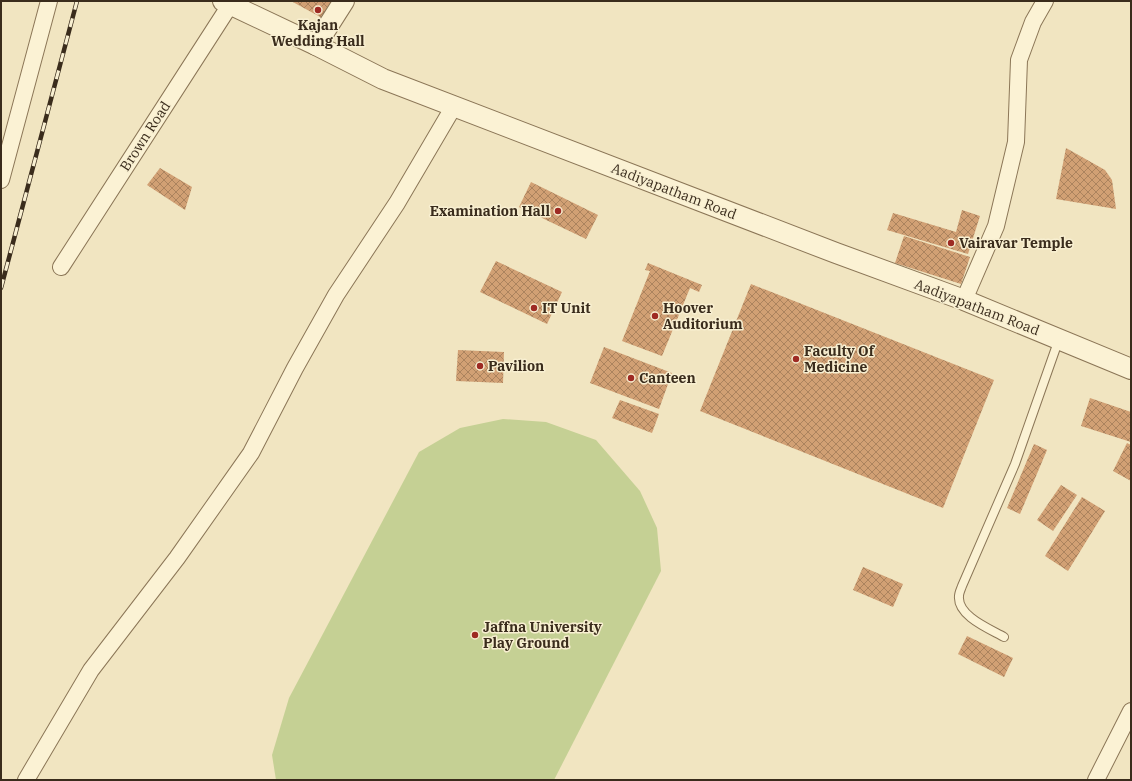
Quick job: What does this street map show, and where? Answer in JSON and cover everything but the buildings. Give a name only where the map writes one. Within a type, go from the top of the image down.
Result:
[{"type":"street","points":[[1,180],[49,1]]},
{"type":"street","points":[[316,45],[344,1]]},
{"type":"street","points":[[964,300],[996,226],[1016,142],[1019,60],[1033,22],[1045,1]]},
{"type":"street","name":"Aadiyapatham Road","points":[[226,3],[316,45],[383,79],[836,253],[964,300],[1131,369]]},
{"type":"street","name":"Brown Road","points":[[61,267],[226,3]]},
{"type":"street","points":[[26,780],[91,670],[177,558],[251,453],[295,368],[336,295],[397,203],[454,106]]},
{"type":"street","points":[[1096,780],[1131,711]]},
{"type":"lane","points":[[1004,637],[974,620],[962,609],[959,597],[962,586],[1015,464],[1059,339]]},
{"type":"green space","name":"Jaffna University Play Ground","points":[[503,419],[546,422],[596,440],[640,491],[657,528],[661,571],[554,780],[276,780],[272,755],[289,698],[419,452],[460,428]]},
{"type":"railway","points":[[1,288],[77,1]]},
{"type":"place","name":"Kajan Wedding Hall","points":[[318,10]]},
{"type":"place","name":"Examination Hall","points":[[558,211]]},
{"type":"place","name":"Vairavar Temple","points":[[951,243]]},
{"type":"place","name":"IT Unit","points":[[534,308]]},
{"type":"place","name":"Hoover Auditorium","points":[[655,316]]},
{"type":"place","name":"Faculty Of Medicine","points":[[796,359]]},
{"type":"place","name":"Pavilion","points":[[480,366]]},
{"type":"place","name":"Canteen","points":[[631,378]]},
{"type":"place","name":"Jaffna University Play Ground","points":[[475,635]]}]
